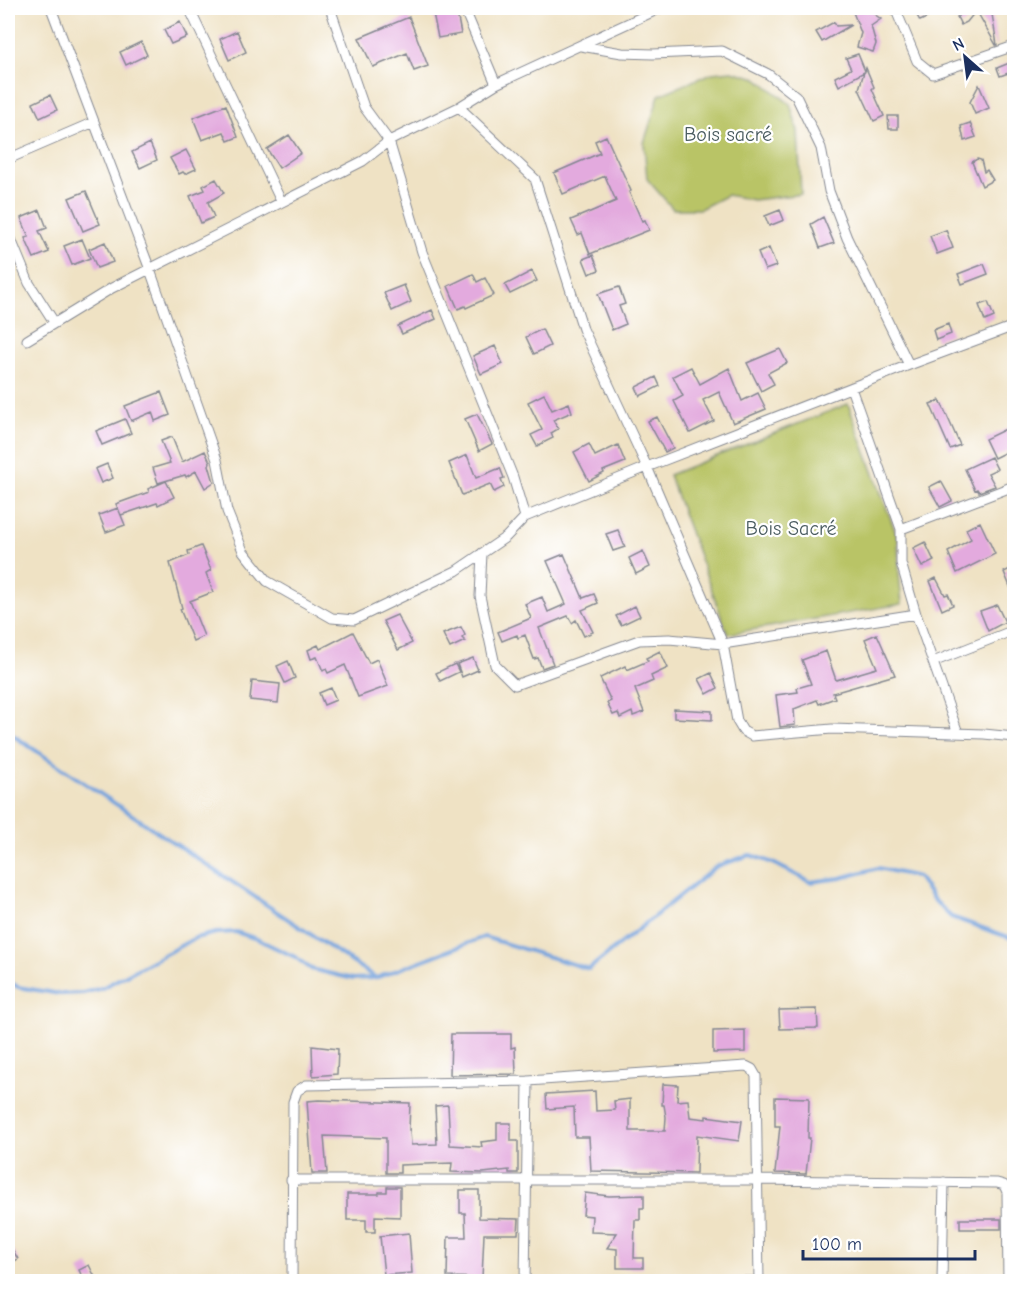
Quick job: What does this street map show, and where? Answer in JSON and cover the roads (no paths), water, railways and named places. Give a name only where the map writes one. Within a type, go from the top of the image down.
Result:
[{"type":"street","points":[[51,8],[149,267],[217,460],[226,511],[243,551],[267,581],[332,618],[354,620],[456,571],[506,537],[525,517],[647,467],[1014,326]]},
{"type":"street","points":[[189,8],[281,201]]},
{"type":"street","points":[[330,8],[363,107],[389,141],[423,252],[513,477],[525,517]]},
{"type":"street","points":[[464,8],[496,84]]},
{"type":"street","points":[[27,340],[149,267],[363,161],[389,141],[459,107],[496,84],[661,8]]},
{"type":"street","points":[[895,8],[917,61],[933,74],[1014,46]]},
{"type":"street","points":[[581,46],[622,53],[722,51],[768,74],[795,96],[821,148],[829,191],[847,238],[909,365]]},
{"type":"street","points":[[459,107],[535,179],[584,329],[647,467],[723,644],[737,721],[743,731],[752,736],[832,729],[1014,737]]},
{"type":"street","points":[[8,159],[94,122]]},
{"type":"street","points":[[8,232],[29,283],[54,322]]},
{"type":"street","points":[[850,388],[901,530],[901,563],[916,614],[958,733]]},
{"type":"street","points":[[901,530],[1014,486]]},
{"type":"street","points":[[482,553],[480,596],[495,665],[515,685],[639,640],[669,639],[723,644],[916,614]]},
{"type":"street","points":[[933,662],[1014,630]]},
{"type":"street","points":[[291,1281],[293,1102],[297,1091],[306,1086],[528,1081],[746,1066],[752,1069],[756,1076],[759,1281],[686,1281]]},
{"type":"street","points":[[525,1281],[528,1081]]},
{"type":"street","points":[[291,1180],[988,1182],[1004,1185],[1007,1192],[1008,1281]]},
{"type":"street","points":[[942,1281],[944,1182]]},
{"type":"waterway","points":[[8,732],[376,978],[484,937],[589,969],[717,866],[750,855],[773,863],[810,882],[841,878],[878,868],[918,877],[933,899],[951,917],[1014,939]]},
{"type":"waterway","points":[[8,981],[18,987],[60,994],[83,993],[102,988],[195,938],[216,933],[236,932],[295,957],[311,969],[353,979],[374,978]]},
{"type":"park label","name":"Bois sacré","points":[[728,134]]},
{"type":"park label","name":"Bois Sacré","points":[[791,528]]}]
